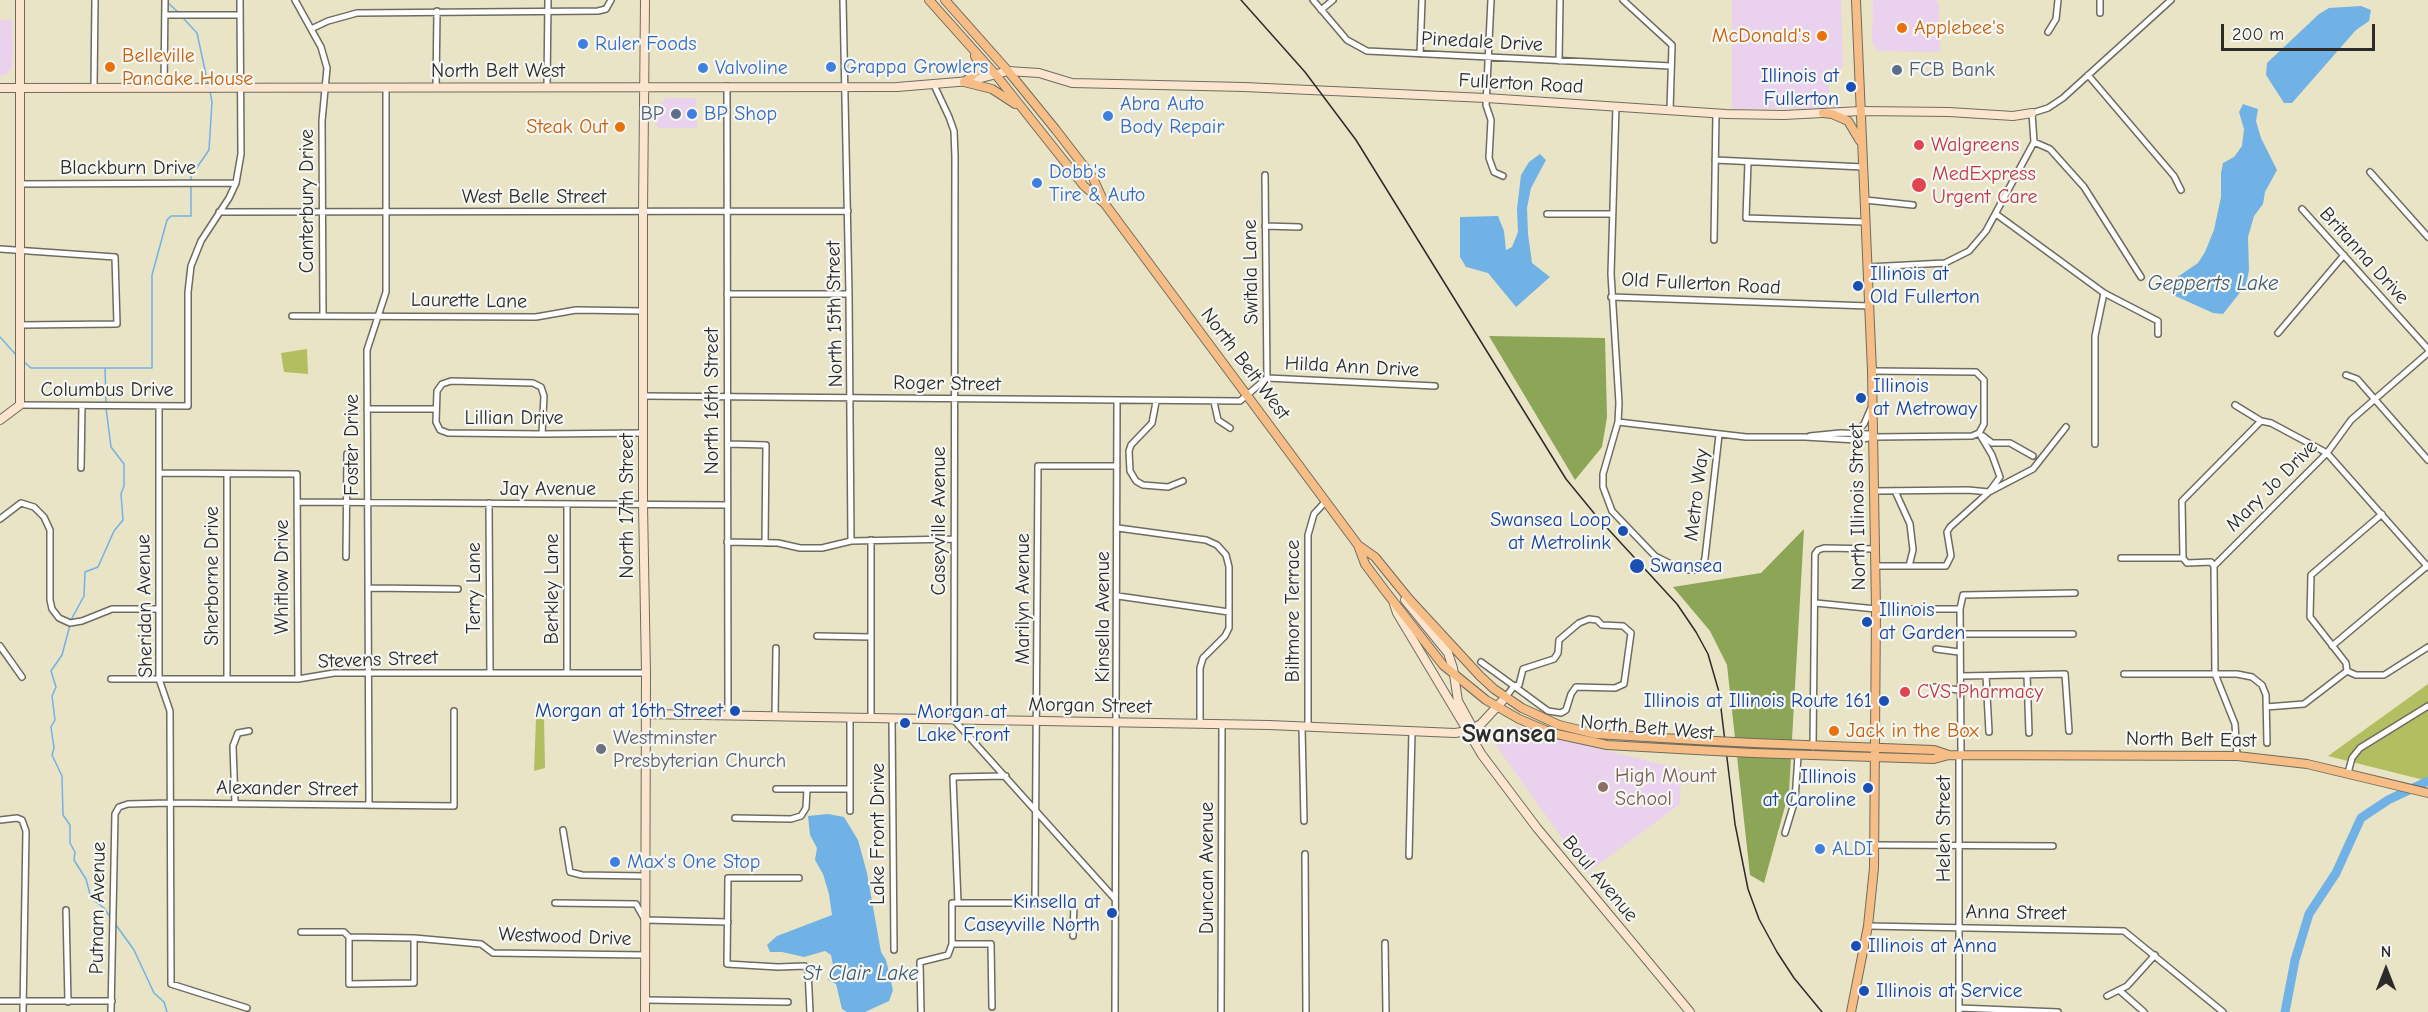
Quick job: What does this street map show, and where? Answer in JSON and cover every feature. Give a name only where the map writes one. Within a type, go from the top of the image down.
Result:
[{"type":"main road","points":[[929,0],[996,75]]},
{"type":"main road","points":[[945,0],[1008,71]]},
{"type":"main road","name":"North Illinois Street","points":[[1851,1012],[1868,926],[1874,845],[1876,609],[1872,371],[1856,0]]},
{"type":"main road","points":[[964,82],[976,73],[980,65],[970,45]]},
{"type":"main road","name":"North Belt West","points":[[1008,71],[1093,178],[1105,204],[1358,544],[1375,557],[1480,676],[1505,698],[1535,716],[1585,732],[1623,737],[1813,747],[1874,754]]},
{"type":"main road","name":"North Belt West","points":[[996,75],[1084,186],[1105,204]]},
{"type":"main road","points":[[964,82],[992,89],[1024,110]]},
{"type":"main road","points":[[1822,113],[1832,114],[1848,121],[1862,147]]},
{"type":"main road","name":"North Belt West","points":[[1358,544],[1365,564],[1432,653],[1454,675],[1498,708],[1544,730],[1583,741],[1618,746],[1798,756],[1874,754]]},
{"type":"main road","name":"North Belt East","points":[[1874,754],[1934,750],[1956,755],[2237,756],[2307,764],[2428,793]]},
{"type":"street","points":[[0,420],[20,405],[20,0]]},
{"type":"street","points":[[94,88],[95,0]]},
{"type":"street","points":[[164,88],[165,0]]},
{"type":"street","name":"Columbus Drive","points":[[20,405],[188,406],[188,292],[191,266],[201,241],[236,183],[241,154],[240,0]]},
{"type":"street","name":"Canterbury Drive","points":[[295,0],[326,59],[322,121],[323,315]]},
{"type":"street","points":[[547,87],[548,0]]},
{"type":"street","points":[[311,29],[328,21],[357,13],[598,11],[606,9],[611,0]]},
{"type":"street","name":"North 17th Street","points":[[645,0],[643,212],[643,504],[646,674],[645,1012]]},
{"type":"street","name":"North 15th Street","points":[[843,0],[851,399],[851,541]]},
{"type":"street","name":"Pinedale Drive","points":[[1313,0],[1347,40],[1357,47],[1380,53],[1671,66]]},
{"type":"street","points":[[1322,10],[1333,0]]},
{"type":"street","points":[[1420,54],[1422,0]]},
{"type":"street","points":[[1491,0],[1486,98],[1491,120],[1488,158],[1494,172],[1503,176]]},
{"type":"street","points":[[1559,61],[1560,0]]},
{"type":"street","points":[[1623,0],[1672,45],[1670,110]]},
{"type":"street","points":[[2048,32],[2056,19],[2058,0]]},
{"type":"street","points":[[2100,0],[2100,13]]},
{"type":"street","points":[[1868,267],[1929,265],[1958,258],[1977,243],[1996,214],[2034,142],[2032,113],[2048,108],[2063,98],[2169,1]]},
{"type":"street","points":[[436,88],[437,11]]},
{"type":"street","points":[[165,15],[240,15]]},
{"type":"street","name":"North Belt West","points":[[0,88],[934,85],[964,82],[1008,71]]},
{"type":"street","name":"Fullerton Road","points":[[1008,71],[1039,73],[1062,81],[1087,84],[1244,87],[1486,98],[1716,113],[1861,111],[1949,112],[2013,116],[2032,113]]},
{"type":"street","points":[[2088,75],[2174,176],[2181,190]]},
{"type":"street","name":"Caseyville Avenue","points":[[934,85],[945,105],[954,131],[954,720]]},
{"type":"street","name":"North 16th Street","points":[[728,86],[729,715]]},
{"type":"street","name":"Foster Drive","points":[[369,805],[367,350],[386,292],[386,88]]},
{"type":"street","name":"Old Fullerton Road","points":[[1616,106],[1611,297],[1869,306]]},
{"type":"street","points":[[1714,240],[1716,113]]},
{"type":"street","points":[[2034,142],[2050,149],[2084,187],[2142,277]]},
{"type":"street","points":[[1715,160],[1863,167]]},
{"type":"street","points":[[1748,162],[1746,218],[1865,222]]},
{"type":"street","points":[[2370,172],[2428,237]]},
{"type":"street","name":"Switala Lane","points":[[1265,175],[1267,378]]},
{"type":"street","name":"Blackburn Drive","points":[[19,184],[236,183]]},
{"type":"street","points":[[1864,200],[1913,205]]},
{"type":"street","name":"Britanna Drive","points":[[2302,209],[2428,351]]},
{"type":"street","name":"West Belle Street","points":[[219,212],[728,213],[848,211]]},
{"type":"street","points":[[1547,214],[1612,214]]},
{"type":"street","points":[[1996,214],[2104,294],[2158,321],[2158,334]]},
{"type":"street","points":[[1265,226],[1299,226]]},
{"type":"street","points":[[0,249],[115,257],[117,324],[20,325]]},
{"type":"street","points":[[2278,333],[2344,255]]},
{"type":"street","points":[[728,294],[849,294]]},
{"type":"street","points":[[2095,444],[2095,336],[2104,294]]},
{"type":"street","name":"Metro Way","points":[[1611,297],[1618,422],[1603,474],[1603,487],[1612,511],[1655,556],[1672,566],[1693,571],[1700,568],[1705,558],[1719,435]]},
{"type":"street","name":"Laurette Lane","points":[[292,316],[536,317],[576,310],[644,311]]},
{"type":"street","name":"Mary Jo Drive","points":[[2214,566],[2327,453],[2351,420],[2428,351]]},
{"type":"street","points":[[1872,371],[1976,372],[1984,380],[1984,424],[1979,433],[1972,436],[1874,437]]},
{"type":"street","points":[[2346,375],[2357,379],[2428,460]]},
{"type":"street","points":[[1248,396],[1267,378]]},
{"type":"street","name":"Hilda Ann Drive","points":[[1267,378],[1435,386]]},
{"type":"street","points":[[436,409],[437,391],[442,384],[451,381],[533,382],[541,387],[543,396],[542,434]]},
{"type":"street","name":"Roger Street","points":[[644,396],[1232,403],[1248,396]]},
{"type":"street","name":"Kinsella Avenue","points":[[1115,1012],[1118,401]]},
{"type":"street","points":[[1156,402],[1152,423],[1131,445],[1130,471],[1136,482],[1143,485],[1168,487],[1183,481]]},
{"type":"street","points":[[1214,402],[1218,420],[1230,428]]},
{"type":"street","points":[[1855,433],[1864,424],[1873,404]]},
{"type":"street","points":[[2235,405],[2261,421],[2271,423],[2327,453],[2427,567],[2332,646]]},
{"type":"street","points":[[81,468],[82,406]]},
{"type":"street","name":"Sheridan Avenue","points":[[159,406],[159,679],[170,711],[171,984],[247,1008]]},
{"type":"street","name":"Lillian Drive","points":[[367,409],[436,409],[436,422],[441,430],[448,433],[643,433]]},
{"type":"street","points":[[2237,756],[2235,724],[2215,674],[2214,566],[2211,562],[2187,563],[2183,558],[2182,501],[2261,421]]},
{"type":"street","name":"Metro Way","points":[[1618,422],[1719,435],[1857,440],[1874,437]]},
{"type":"street","points":[[1875,491],[1968,490],[1989,492],[2033,469],[2066,427]]},
{"type":"street","name":"Metro Way","points":[[1805,437],[1855,433],[1869,434],[1874,437]]},
{"type":"street","points":[[1979,433],[1992,443],[2010,443],[2033,456]]},
{"type":"street","points":[[1876,566],[1946,566],[1951,556],[1947,532],[1950,527],[1989,492],[2000,477],[1992,455],[1979,433]]},
{"type":"street","points":[[728,444],[766,445],[765,543]]},
{"type":"street","points":[[346,557],[347,454]]},
{"type":"street","name":"Marilyn Avenue","points":[[1035,903],[1038,812],[1038,466],[1118,466]]},
{"type":"street","points":[[159,473],[227,474]]},
{"type":"street","name":"Whitlow Drive","points":[[227,474],[297,474],[298,679]]},
{"type":"street","name":"Sherborne Drive","points":[[227,474],[227,679]]},
{"type":"street","points":[[1895,491],[1910,524],[1913,550],[1909,566]]},
{"type":"street","name":"Biltmore Terrace","points":[[1304,821],[1308,535],[1314,514],[1326,501]]},
{"type":"street","name":"Jay Avenue","points":[[297,502],[727,505]]},
{"type":"street","points":[[0,519],[21,503],[34,507],[44,517],[49,530],[50,600],[52,609],[59,618],[72,622],[82,621],[112,609],[159,609]]},
{"type":"street","name":"Terry Lane","points":[[489,503],[490,673]]},
{"type":"street","name":"Berkley Lane","points":[[567,504],[567,674]]},
{"type":"street","points":[[2382,514],[2311,575],[2310,617],[2346,663],[2348,671],[2356,675],[2384,675],[2428,646]]},
{"type":"street","points":[[1118,528],[1206,540],[1217,545],[1226,555],[1229,567],[1229,628],[1225,636],[1203,658],[1200,668],[1200,724]]},
{"type":"street","points":[[727,542],[778,543],[800,549],[822,549],[851,541],[954,539]]},
{"type":"street","points":[[871,718],[872,540]]},
{"type":"street","points":[[1813,747],[1815,554],[1824,548],[1876,549]]},
{"type":"street","points":[[2121,558],[2183,558]]},
{"type":"street","name":"Boul Avenue","points":[[1400,587],[1402,597],[1449,653],[1458,700],[1471,730],[1490,762],[1537,828],[1690,1012]]},
{"type":"street","points":[[368,588],[458,589]]},
{"type":"street","points":[[1816,603],[1876,609],[1960,609],[1963,595],[2075,593]]},
{"type":"street","points":[[1118,596],[1229,612]]},
{"type":"street","name":"Boul Avenue","points":[[1394,604],[1397,613],[1459,716],[1471,730]]},
{"type":"street","name":"Helen Street","points":[[1959,1010],[1959,846],[1956,755],[1961,676],[1960,609]]},
{"type":"street","points":[[1471,730],[1498,708],[1514,686],[1519,685],[1523,669],[1554,659],[1558,652],[1559,640],[1579,623],[1597,620],[1602,625],[1623,626],[1630,633],[1623,684],[1620,687],[1576,687],[1566,710],[1555,714],[1548,711],[1514,686],[1481,662]]},
{"type":"street","points":[[1960,634],[2073,634]]},
{"type":"street","points":[[817,636],[871,637]]},
{"type":"street","points":[[0,646],[22,677]]},
{"type":"street","points":[[775,716],[776,648]]},
{"type":"street","points":[[1936,649],[1959,652]]},
{"type":"street","points":[[2266,707],[2300,706],[2348,671]]},
{"type":"street","name":"Stevens Street","points":[[111,679],[298,679],[334,673],[646,674]]},
{"type":"street","points":[[1961,676],[2065,674],[2068,731]]},
{"type":"street","points":[[2124,674],[2252,676],[2262,685],[2266,707],[2266,742]]},
{"type":"street","points":[[2027,675],[2029,733]]},
{"type":"street","points":[[1986,676],[1989,732]]},
{"type":"street","points":[[1935,687],[1959,690]]},
{"type":"street","points":[[2348,773],[2352,758],[2360,748],[2428,706]]},
{"type":"street","name":"Alexander Street","points":[[119,807],[128,804],[169,803],[454,806],[454,711]]},
{"type":"street","name":"Morgan Street","points":[[645,714],[1222,724],[1447,733],[1471,730]]},
{"type":"street","points":[[1447,733],[1459,716]]},
{"type":"street","points":[[850,717],[850,812]]},
{"type":"street","name":"Lake Front Drive","points":[[892,718],[894,950]]},
{"type":"street","points":[[954,720],[1115,899]]},
{"type":"street","name":"Duncan Avenue","points":[[1221,1012],[1222,724]]},
{"type":"street","points":[[234,803],[233,746],[238,733],[249,730]]},
{"type":"street","points":[[1409,856],[1412,732]]},
{"type":"street","points":[[1785,833],[1796,800],[1798,756]]},
{"type":"street","points":[[958,903],[953,777],[1006,776]]},
{"type":"street","points":[[776,789],[850,789]]},
{"type":"street","points":[[735,818],[792,819],[801,816],[806,808],[807,789]]},
{"type":"street","name":"Putnam Avenue","points":[[111,1012],[115,814],[119,807]]},
{"type":"street","points":[[0,820],[10,818],[22,820],[26,831],[23,1012]]},
{"type":"street","points":[[563,830],[570,872],[582,875],[645,876]]},
{"type":"street","points":[[1874,845],[2053,846]]},
{"type":"street","points":[[1305,854],[1306,1012]]},
{"type":"street","points":[[800,878],[728,878],[728,964],[805,966],[808,970],[810,1012]]},
{"type":"street","points":[[555,903],[636,904],[645,920],[728,922]]},
{"type":"street","points":[[921,1012],[920,962],[948,955],[952,944],[952,903],[1074,903],[1073,936]]},
{"type":"street","points":[[66,910],[68,1002]]},
{"type":"street","name":"Anna Street","points":[[1868,926],[2124,931],[2223,1012]]},
{"type":"street","name":"Westwood Drive","points":[[301,932],[344,932],[349,937],[414,938],[481,944],[493,953],[645,955]]},
{"type":"street","points":[[349,937],[349,984],[414,983],[414,938]]},
{"type":"street","points":[[1385,943],[1386,1012]]},
{"type":"street","points":[[952,944],[991,944],[992,1007]]},
{"type":"street","points":[[2108,996],[2127,986],[2155,955]]},
{"type":"street","points":[[2119,990],[2144,1012]]},
{"type":"street","points":[[645,1000],[788,1002]]},
{"type":"street","points":[[0,1001],[112,1001]]},
{"type":"street","points":[[1959,1010],[2058,1012]]},
{"type":"shaded area","points":[[1732,0],[1841,0],[1843,66],[1840,69],[1828,69],[1830,108],[1732,109]]},
{"type":"shaded area","points":[[1873,0],[1936,0],[1939,5],[1940,52],[1877,51],[1872,41]]},
{"type":"shaded area","points":[[0,20],[12,20],[13,52],[12,67],[6,75],[0,76]]},
{"type":"shaded area","points":[[666,98],[696,98],[697,128],[659,128],[652,120],[652,110]]},
{"type":"shaded area","name":"High Mount School","points":[[1517,726],[1551,737],[1681,769],[1680,804],[1587,873],[1485,730]]},
{"type":"green space","points":[[1489,336],[1605,338],[1607,417],[1602,447],[1575,480]]},
{"type":"green space","points":[[307,349],[308,374],[284,372],[281,353]]},
{"type":"green space","points":[[1804,529],[1789,792],[1764,883],[1750,875],[1727,665],[1710,631],[1673,587],[1761,573]]},
{"type":"green space","points":[[2428,684],[2428,781],[2328,756]]},
{"type":"green space","points":[[536,719],[544,719],[545,768],[534,771]]},
{"type":"water","points":[[2361,6],[2371,10],[2369,21],[2356,30],[2292,103],[2284,103],[2266,75],[2267,63],[2319,14],[2329,8]]},
{"type":"water","name":"Gepperts Lake","points":[[2243,104],[2258,109],[2256,121],[2261,138],[2277,170],[2265,192],[2263,204],[2254,216],[2248,237],[2249,270],[2246,285],[2223,314],[2213,313],[2171,294],[2168,288],[2173,280],[2198,263],[2214,230],[2221,197],[2223,163],[2234,157],[2242,146],[2244,129],[2239,112]]},
{"type":"water","points":[[1540,154],[1546,160],[1531,188],[1527,208],[1528,234],[1532,263],[1550,277],[1516,307],[1488,273],[1466,267],[1460,257],[1460,217],[1498,216],[1504,231],[1506,250],[1512,247],[1518,232],[1517,209],[1521,175],[1529,162]]},
{"type":"water","name":"St Clair Lake","points":[[828,814],[844,817],[858,840],[867,873],[881,952],[886,960],[893,990],[889,1001],[865,1012],[847,1012],[842,1009],[836,984],[828,980],[829,970],[833,965],[831,955],[825,951],[804,957],[770,952],[767,945],[777,936],[832,915],[823,874],[815,860],[817,848],[810,835],[808,816]]},
{"type":"waterway","points":[[167,2],[179,13]]},
{"type":"waterway","points":[[184,19],[197,33],[208,84]]},
{"type":"waterway","points":[[191,180],[191,176],[209,150],[212,102],[210,91]]},
{"type":"waterway","points":[[106,403],[105,368],[152,368],[152,275],[167,220],[171,216],[191,216],[191,185]]},
{"type":"waterway","points":[[0,337],[17,356]]},
{"type":"waterway","points":[[23,361],[31,368],[105,368]]},
{"type":"waterway","points":[[71,620],[84,596],[85,572],[98,567],[114,531],[123,520],[121,494],[124,486],[124,464],[111,447],[106,408]]},
{"type":"waterway","points":[[70,625],[62,655],[51,671],[56,687],[52,696],[55,720],[51,727],[54,748],[52,755],[62,776],[63,815],[70,825],[70,843],[75,852],[74,860],[86,879],[91,898],[104,908],[111,918]]},
{"type":"waterway","points":[[2285,1012],[2295,960],[2309,914],[2336,873],[2361,818],[2388,800],[2428,781]]},
{"type":"waterway","points":[[116,925],[134,950],[154,993],[164,1002],[167,1012]]},
{"type":"tram line","points":[[1241,0],[1305,72],[1356,140],[1566,479],[1598,518],[1677,604],[1696,632],[1708,654],[1719,692],[1735,824],[1748,889],[1759,919],[1777,952],[1794,978],[1822,1012]]},
{"type":"place","name":"Applebee's","points":[[1902,28]]},
{"type":"place","name":"McDonald's","points":[[1822,36]]},
{"type":"place","name":"Ruler Foods","points":[[583,44]]},
{"type":"place","name":"Belleville Pancake House","points":[[110,67]]},
{"type":"place","name":"Grappa Growlers","points":[[831,67]]},
{"type":"place","name":"Valvoline","points":[[703,68]]},
{"type":"place","name":"FCB Bank","points":[[1897,70]]},
{"type":"place","name":"Illinois at Fullerton","points":[[1851,87]]},
{"type":"place","name":"BP","points":[[676,114]]},
{"type":"place","name":"BP Shop","points":[[692,114]]},
{"type":"place","name":"Abra Auto Body Repair","points":[[1108,116]]},
{"type":"place","name":"Steak Out","points":[[620,127]]},
{"type":"place","name":"Walgreens","points":[[1919,145]]},
{"type":"place","name":"Dobb's Tire & Auto","points":[[1037,183]]},
{"type":"place","name":"MedExpress Urgent Care","points":[[1919,185]]},
{"type":"place","name":"Illinois at Old Fullerton","points":[[1858,286]]},
{"type":"place","name":"Illinois at Metroway","points":[[1861,398]]},
{"type":"place","name":"Swansea Loop at Metrolink","points":[[1623,531]]},
{"type":"place","name":"Swansea","points":[[1637,566]]},
{"type":"place","name":"Illinois at Garden","points":[[1867,622]]},
{"type":"place","name":"CVS Pharmacy","points":[[1905,692]]},
{"type":"place","name":"Illinois at Illinois Route 161","points":[[1884,701]]},
{"type":"place","name":"Morgan at 16th Street","points":[[735,711]]},
{"type":"place","name":"Morgan at Lake Front","points":[[905,723]]},
{"type":"place","name":"Jack in the Box","points":[[1834,731]]},
{"type":"place","name":"Westminster Presbyterian Church","points":[[601,749]]},
{"type":"place","name":"High Mount School","points":[[1603,787]]},
{"type":"place","name":"Illinois at Caroline","points":[[1868,788]]},
{"type":"place","name":"ALDI","points":[[1820,849]]},
{"type":"place","name":"Max's One Stop","points":[[615,862]]},
{"type":"place","name":"Kinsella at Caseyville North","points":[[1112,913]]},
{"type":"place","name":"Illinois at Anna","points":[[1856,946]]},
{"type":"place","name":"Illinois at Service","points":[[1864,991]]},
{"type":"district","name":"Swansea","points":[[1509,735]]}]
